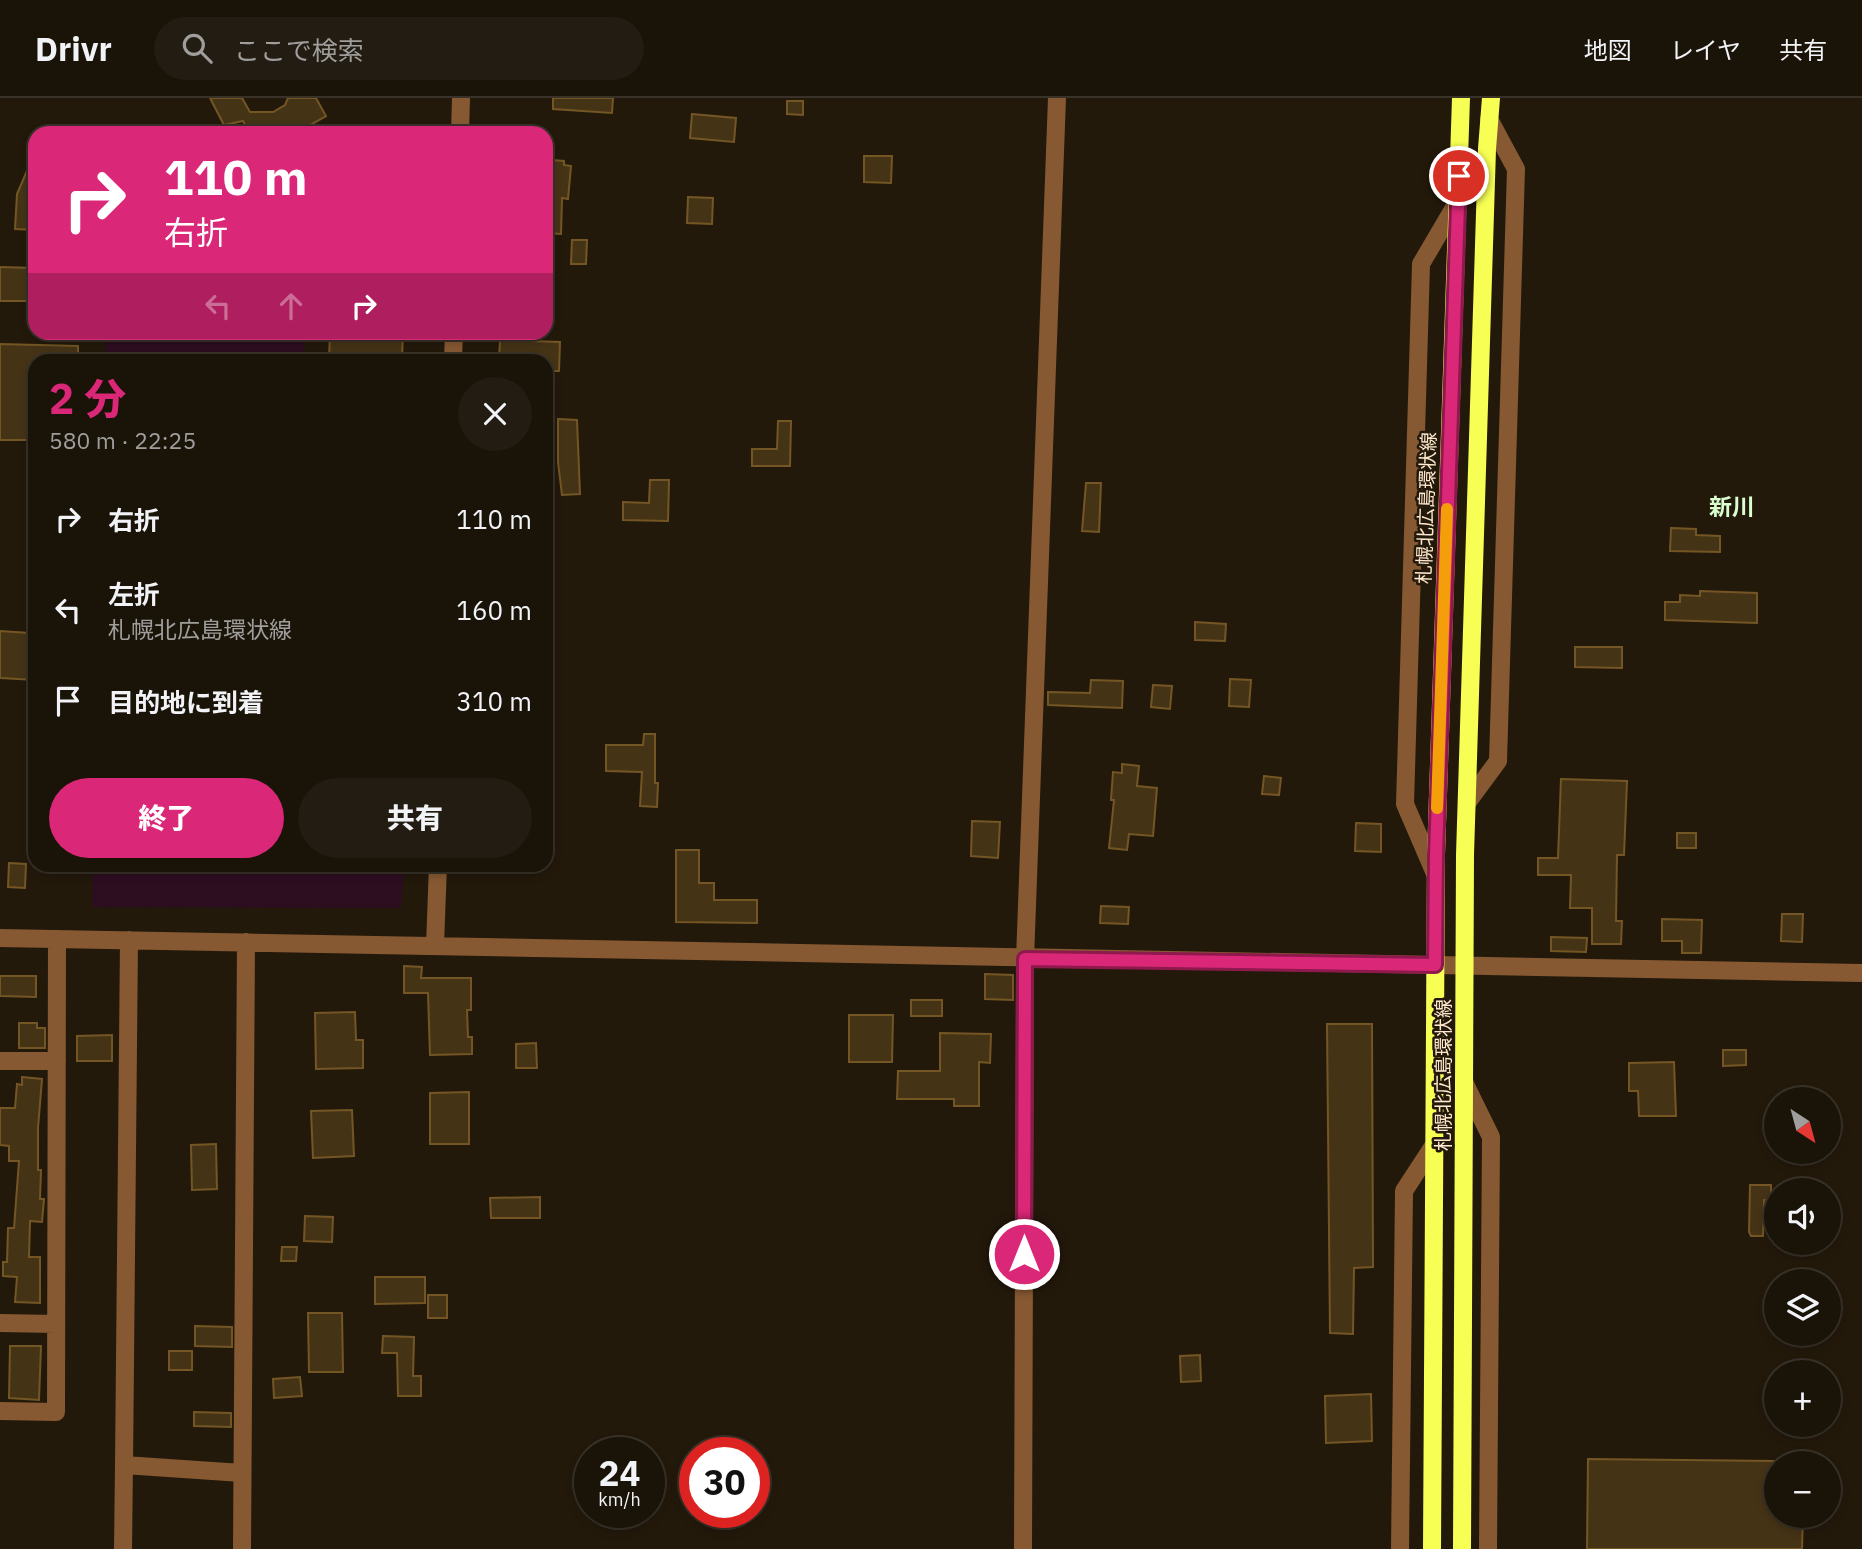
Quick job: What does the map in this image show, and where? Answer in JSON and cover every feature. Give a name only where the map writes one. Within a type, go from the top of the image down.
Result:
[{"type":"main road","name":"札幌北広島環状線","points":[[1432,1549],[1436,876],[1461,98]]},
{"type":"main road","name":"札幌北広島環状線","points":[[1462,1549],[1467,803],[1491,98]]},
{"type":"street","points":[[460,126],[461,98]]},
{"type":"street","points":[[1023,1549],[1025,959],[1057,98]]},
{"type":"street","points":[[1467,803],[1498,761],[1499,748],[1517,169],[1489,119]]},
{"type":"street","points":[[1436,876],[1405,804],[1421,264],[1458,201]]},
{"type":"street","points":[[435,946],[438,872]]},
{"type":"street","points":[[0,938],[1862,973]]},
{"type":"street","points":[[0,1411],[56,1412],[57,939]]},
{"type":"street","points":[[123,1549],[129,940]]},
{"type":"street","points":[[242,1549],[246,942]]},
{"type":"street","points":[[0,1061],[57,1061]]},
{"type":"street","points":[[1464,1082],[1491,1137],[1488,1549]]},
{"type":"street","points":[[1400,1549],[1404,1191],[1434,1145]]},
{"type":"street","points":[[0,1323],[56,1324]]},
{"type":"street","points":[[124,1465],[242,1473]]},
{"type":"shaded area","points":[[106,340],[305,340],[304,354],[105,354]]},
{"type":"shaded area","points":[[93,872],[404,872],[401,908],[92,907]]},
{"type":"building","points":[[210,98],[242,98],[250,112],[273,112],[285,105],[288,98],[316,98],[326,116],[308,126],[246,126],[243,121],[224,125]]},
{"type":"building","points":[[553,98],[613,98],[612,113],[553,109]]},
{"type":"building","points":[[787,101],[803,101],[803,115],[787,114]]},
{"type":"building","points":[[692,114],[736,118],[734,142],[690,138]]},
{"type":"building","points":[[864,156],[892,156],[891,183],[864,182]]},
{"type":"building","points":[[553,160],[564,161],[564,165],[571,166],[568,199],[562,198],[561,234],[553,233]]},
{"type":"building","points":[[28,168],[28,230],[15,229],[17,194]]},
{"type":"building","points":[[688,197],[713,198],[712,224],[687,223]]},
{"type":"building","points":[[572,240],[587,240],[586,264],[571,264]]},
{"type":"building","points":[[0,267],[28,268],[28,301],[0,301]]},
{"type":"building","points":[[330,340],[403,340],[402,354],[329,354]]},
{"type":"building","points":[[500,340],[560,342],[559,371],[553,371],[553,354],[499,354]]},
{"type":"building","points":[[0,344],[78,346],[78,354],[28,354],[28,440],[0,440]]},
{"type":"building","points":[[558,419],[577,420],[580,494],[562,495],[558,462]]},
{"type":"building","points":[[778,421],[791,421],[790,466],[752,466],[752,449],[777,449]]},
{"type":"building","points":[[650,480],[669,480],[668,521],[623,520],[623,502],[649,503]]},
{"type":"building","points":[[1086,483],[1101,483],[1099,532],[1082,531]]},
{"type":"building","points":[[1671,528],[1696,529],[1696,535],[1720,536],[1720,552],[1670,551]]},
{"type":"building","points":[[1700,591],[1757,593],[1757,623],[1665,620],[1665,602],[1680,602],[1680,595],[1700,596]]},
{"type":"building","points":[[1195,622],[1226,624],[1225,641],[1195,640]]},
{"type":"building","points":[[0,631],[28,633],[28,680],[0,678]]},
{"type":"building","points":[[1575,647],[1622,647],[1622,668],[1575,667]]},
{"type":"building","points":[[1230,679],[1251,680],[1249,707],[1229,706]]},
{"type":"building","points":[[1091,680],[1123,681],[1122,708],[1048,705],[1048,692],[1090,693]]},
{"type":"building","points":[[1153,685],[1172,686],[1170,709],[1151,707]]},
{"type":"building","points":[[644,734],[655,734],[657,807],[640,806],[642,772],[606,771],[606,745],[643,745]]},
{"type":"building","points":[[1122,764],[1139,766],[1137,786],[1157,788],[1153,836],[1129,834],[1127,850],[1109,848],[1114,800],[1111,800],[1113,772],[1122,773]]},
{"type":"building","points":[[1264,776],[1281,778],[1279,795],[1262,794]]},
{"type":"building","points":[[1561,779],[1627,781],[1624,855],[1617,855],[1616,921],[1622,921],[1621,944],[1592,944],[1592,908],[1570,908],[1571,875],[1538,875],[1538,858],[1558,858]]},
{"type":"building","points":[[972,821],[1000,822],[998,858],[971,856]]},
{"type":"building","points":[[1356,823],[1381,824],[1381,852],[1355,851]]},
{"type":"building","points":[[1677,833],[1696,833],[1696,848],[1677,848]]},
{"type":"building","points":[[676,850],[699,850],[699,883],[714,883],[714,900],[757,900],[757,923],[676,922]]},
{"type":"building","points":[[9,863],[26,864],[25,888],[8,887]]},
{"type":"building","points":[[1101,906],[1129,907],[1128,924],[1100,923]]},
{"type":"building","points":[[1782,914],[1803,914],[1802,942],[1781,941]]},
{"type":"building","points":[[1662,919],[1702,920],[1701,953],[1682,953],[1682,941],[1662,941]]},
{"type":"building","points":[[1551,937],[1587,938],[1586,952],[1551,951]]},
{"type":"building","points":[[404,966],[422,967],[421,978],[471,978],[471,1010],[467,1010],[472,1054],[430,1055],[428,993],[404,993]]},
{"type":"building","points":[[985,974],[1013,975],[1013,1000],[985,999]]},
{"type":"building","points":[[0,976],[36,976],[36,997],[0,996]]},
{"type":"building","points":[[911,1000],[942,1000],[942,1016],[911,1016]]},
{"type":"building","points":[[355,1012],[356,1040],[363,1040],[363,1068],[316,1069],[315,1013]]},
{"type":"building","points":[[849,1015],[893,1015],[892,1062],[849,1062]]},
{"type":"building","points":[[19,1023],[37,1023],[37,1028],[45,1028],[45,1048],[19,1048]]},
{"type":"building","points":[[1327,1024],[1372,1024],[1373,1267],[1354,1268],[1353,1334],[1330,1333]]},
{"type":"building","points":[[940,1033],[991,1034],[990,1063],[979,1062],[979,1106],[954,1106],[954,1099],[897,1099],[898,1071],[940,1071]]},
{"type":"building","points":[[112,1035],[112,1061],[77,1061],[77,1036]]},
{"type":"building","points":[[536,1043],[537,1068],[516,1068],[516,1044]]},
{"type":"building","points":[[1723,1050],[1746,1050],[1746,1065],[1723,1066]]},
{"type":"building","points":[[1674,1062],[1676,1116],[1639,1116],[1638,1091],[1629,1091],[1629,1063]]},
{"type":"building","points":[[22,1077],[42,1079],[38,1170],[41,1170],[40,1199],[44,1199],[42,1222],[30,1221],[29,1257],[40,1257],[40,1303],[15,1302],[17,1277],[3,1276],[3,1262],[7,1262],[8,1228],[14,1228],[19,1161],[9,1161],[9,1146],[0,1145],[0,1108],[15,1108],[17,1084],[22,1085]]},
{"type":"building","points":[[469,1092],[469,1144],[430,1144],[430,1093]]},
{"type":"building","points":[[352,1110],[354,1156],[313,1158],[311,1111]]},
{"type":"building","points":[[216,1144],[217,1189],[192,1190],[191,1145]]},
{"type":"building","points":[[1750,1185],[1764,1185],[1763,1236],[1751,1236]]},
{"type":"building","points":[[540,1197],[540,1218],[491,1218],[490,1198]]},
{"type":"building","points":[[305,1216],[333,1217],[332,1242],[304,1241]]},
{"type":"building","points":[[282,1247],[297,1247],[296,1261],[281,1261]]},
{"type":"building","points":[[375,1277],[425,1277],[425,1303],[375,1304]]},
{"type":"building","points":[[428,1295],[447,1295],[447,1318],[428,1318]]},
{"type":"building","points":[[308,1313],[342,1313],[343,1372],[309,1372]]},
{"type":"building","points":[[195,1326],[232,1327],[232,1347],[195,1346]]},
{"type":"building","points":[[383,1336],[414,1337],[413,1376],[421,1376],[421,1396],[398,1396],[397,1353],[382,1353]]},
{"type":"building","points":[[10,1346],[41,1346],[39,1400],[9,1398]]},
{"type":"building","points":[[169,1351],[192,1351],[192,1370],[169,1370]]},
{"type":"building","points":[[1200,1355],[1201,1381],[1181,1382],[1180,1356]]},
{"type":"building","points":[[300,1377],[302,1396],[274,1398],[273,1379]]},
{"type":"building","points":[[1371,1394],[1372,1441],[1326,1443],[1325,1396]]},
{"type":"building","points":[[194,1412],[231,1413],[231,1427],[194,1426]]},
{"type":"building","points":[[1588,1459],[1764,1461],[1764,1528],[1803,1528],[1802,1549],[1587,1549]]},
{"type":"slow traffic","points":[[1437,808],[1447,509]]},
{"type":"district","name":"新川","points":[[1732,506]]},
{"type":"route","points":[[1024,1254],[1025,959],[1435,965],[1436,855],[1459,176]]}]
